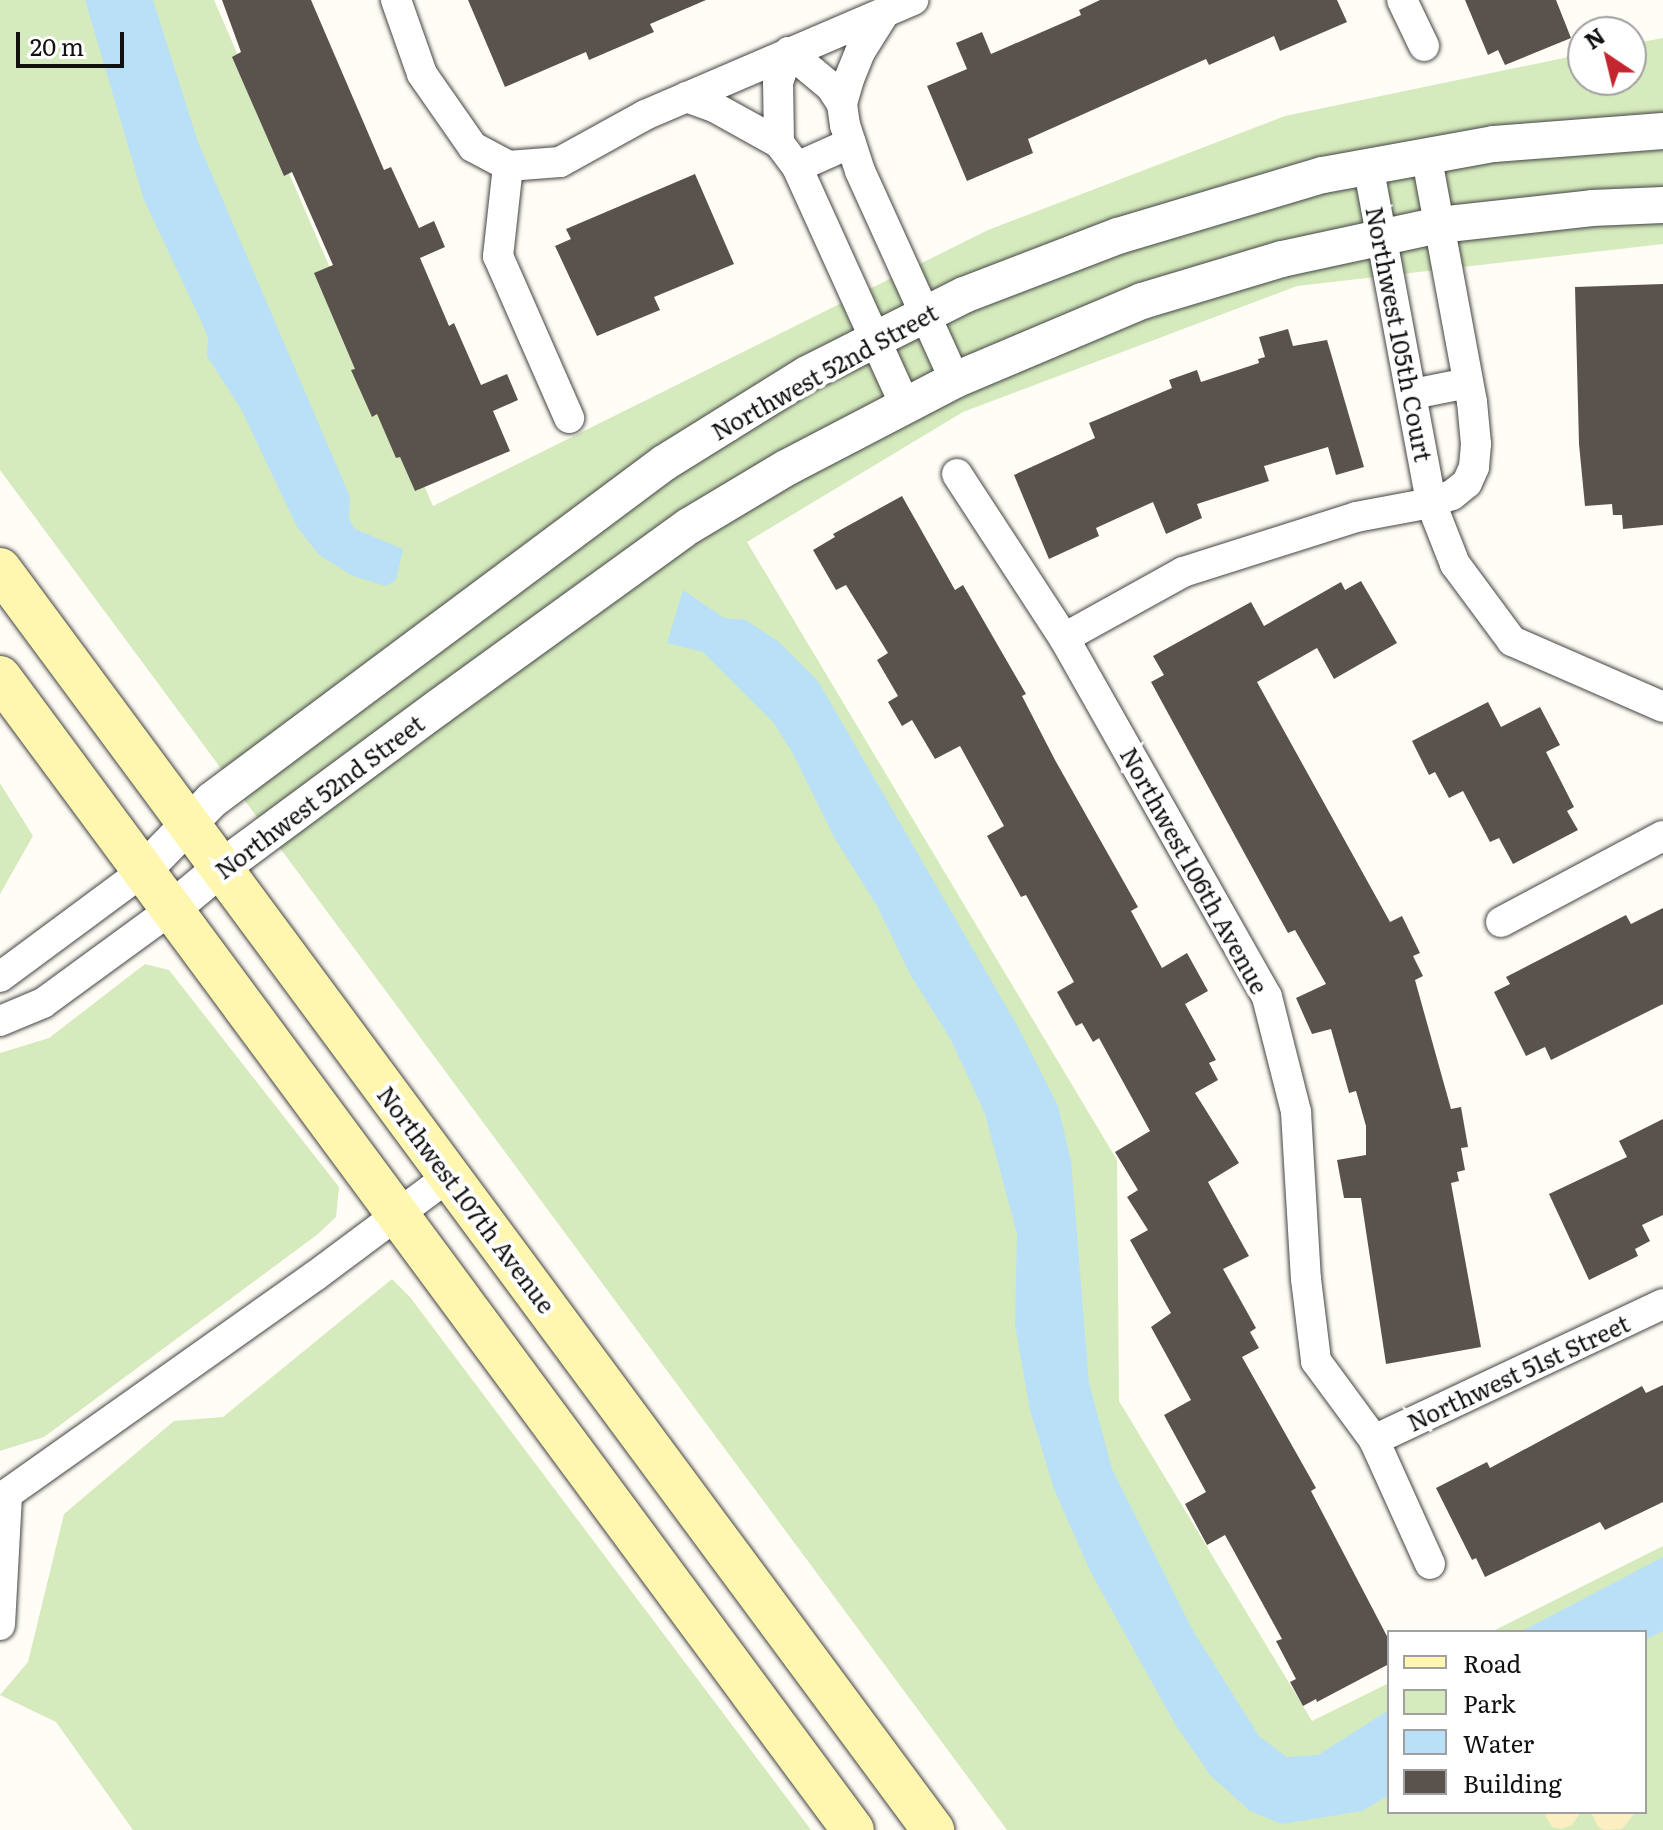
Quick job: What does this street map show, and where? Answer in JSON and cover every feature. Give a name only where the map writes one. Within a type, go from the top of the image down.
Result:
[{"type":"main road","name":"Northwest 107th Avenue","points":[[0,569],[933,1830]]},
{"type":"main road","points":[[0,677],[853,1830]]},
{"type":"street","points":[[396,0],[422,74],[473,147],[508,166],[560,162],[645,115],[913,0]]},
{"type":"street","points":[[1402,0],[1424,46]]},
{"type":"street","points":[[842,104],[860,52],[885,12]]},
{"type":"street","points":[[789,52],[831,87],[842,104],[860,171],[955,380]]},
{"type":"street","points":[[779,143],[778,82],[789,52]]},
{"type":"street","points":[[686,97],[714,107],[779,143],[797,167],[905,405]]},
{"type":"street","name":"Northwest 52nd Street","points":[[0,977],[143,871],[220,794],[664,463],[742,411],[925,314],[1040,264],[1118,236],[1201,209],[1368,165],[1561,137],[1663,131]]},
{"type":"street","points":[[797,167],[851,143]]},
{"type":"street","name":"Northwest 105th Court","points":[[1426,155],[1468,383],[1476,444],[1474,467],[1467,483],[1452,495],[1431,503]]},
{"type":"street","name":"Northwest 105th Court","points":[[1368,165],[1431,503],[1455,564],[1512,641],[1663,707]]},
{"type":"street","points":[[508,166],[498,256],[569,418]]},
{"type":"street","name":"Northwest 52nd Street","points":[[0,1021],[43,1003],[172,909],[221,868],[689,526],[786,468],[955,380],[1142,301],[1269,262],[1439,225],[1592,208],[1663,205]]},
{"type":"street","points":[[1413,394],[1468,383]]},
{"type":"street","name":"Northwest 106th Avenue","points":[[957,474],[1064,638],[1267,997],[1296,1112],[1306,1279],[1316,1361],[1374,1440],[1430,1564]]},
{"type":"street","points":[[1064,638],[1183,572],[1356,517],[1431,503]]},
{"type":"street","points":[[1501,922],[1663,836]]},
{"type":"street","points":[[0,1625],[4,1493],[449,1176]]},
{"type":"street","name":"Northwest 51st Street","points":[[1374,1440],[1663,1304]]},
{"type":"green space","points":[[0,0],[214,0],[433,506],[988,230],[1285,116],[1567,57],[1567,96],[1647,96],[1647,41],[1663,38],[1663,244],[1297,286],[963,412],[747,542],[1117,1160],[1119,1401],[1312,1721],[1387,1684],[1387,1814],[1647,1814],[1647,1630],[1495,1630],[1663,1546],[1663,1830],[1007,1830],[0,470]]},
{"type":"green space","points":[[0,783],[33,836],[0,894]]},
{"type":"green space","points":[[145,964],[169,970],[339,1187],[336,1217],[318,1234],[44,1437],[0,1451],[0,1053],[49,1038]]},
{"type":"green space","points":[[392,1279],[410,1297],[811,1830],[133,1830],[56,1722],[0,1695],[28,1662],[64,1514],[174,1421],[223,1417]]},
{"type":"sand","points":[[1544,1814],[1580,1814],[1572,1825],[1562,1829],[1552,1827]]},
{"type":"sand","points":[[1592,1814],[1634,1814],[1622,1829],[1604,1830],[1598,1827]]},
{"type":"water","points":[[85,0],[153,0],[198,142],[350,497],[349,518],[355,529],[403,549],[396,580],[386,586],[353,576],[319,555],[297,527],[241,409],[207,356],[208,338],[144,200]]},
{"type":"water","points":[[683,590],[724,618],[746,620],[779,642],[818,681],[1018,1027],[1058,1106],[1071,1161],[1089,1383],[1112,1469],[1192,1629],[1259,1736],[1287,1757],[1318,1755],[1387,1711],[1387,1796],[1362,1811],[1282,1824],[1250,1811],[1210,1775],[1175,1724],[1090,1571],[1054,1489],[1030,1410],[1015,1325],[1017,1234],[985,1114],[951,1040],[911,976],[877,906],[834,837],[792,752],[773,722],[703,652],[667,643]]},
{"type":"water","points":[[1663,1557],[1663,1631],[1647,1639],[1647,1630],[1524,1630]]},
{"type":"building","points":[[222,0],[311,0],[384,170],[391,167],[419,228],[434,221],[445,247],[420,258],[449,326],[454,323],[481,385],[507,374],[518,400],[493,411],[510,451],[415,491],[400,457],[396,458],[377,414],[372,417],[351,370],[355,369],[314,273],[333,265],[292,172],[284,176],[232,57],[241,52]]},
{"type":"building","points":[[468,0],[706,0],[650,24],[654,32],[589,60],[586,52],[505,87]]},
{"type":"building","points":[[1100,0],[1337,0],[1347,22],[1280,51],[1274,36],[1209,65],[1206,59],[1028,139],[1033,153],[967,181],[927,86],[967,69],[956,43],[982,32],[991,54],[1081,15],[1079,10]]},
{"type":"building","points":[[1465,0],[1556,0],[1567,28],[1567,40],[1505,65],[1498,50],[1488,55]]},
{"type":"building","points":[[695,174],[734,264],[654,297],[660,310],[597,336],[555,246],[571,239],[566,229]]},
{"type":"building","points":[[1663,284],[1663,525],[1623,529],[1622,515],[1613,515],[1612,504],[1585,506],[1579,444],[1575,287]]},
{"type":"building","points":[[1288,329],[1293,346],[1327,340],[1364,467],[1336,475],[1328,447],[1264,466],[1269,481],[1197,504],[1202,518],[1166,534],[1153,502],[1096,528],[1099,536],[1049,559],[1014,475],[1095,438],[1089,423],[1172,388],[1169,380],[1197,370],[1201,382],[1259,363],[1258,359],[1265,357],[1259,337]]},
{"type":"building","points":[[902,496],[955,590],[963,585],[1026,694],[1022,696],[1055,760],[1138,907],[1131,911],[1162,968],[1187,953],[1208,991],[1185,1004],[1216,1060],[1209,1063],[1218,1080],[1195,1093],[1239,1163],[1208,1182],[1249,1256],[1223,1269],[1256,1328],[1250,1332],[1259,1348],[1242,1357],[1316,1488],[1311,1491],[1387,1636],[1387,1665],[1317,1702],[1316,1699],[1303,1706],[1290,1682],[1296,1679],[1276,1641],[1282,1639],[1225,1535],[1207,1545],[1185,1504],[1206,1492],[1164,1415],[1191,1400],[1151,1327],[1171,1313],[1130,1240],[1148,1230],[1127,1197],[1138,1190],[1115,1152],[1150,1131],[1099,1038],[1093,1042],[1082,1023],[1076,1026],[1057,992],[1074,982],[1026,895],[1021,897],[987,836],[1004,826],[960,746],[935,759],[912,720],[902,726],[888,702],[898,696],[877,660],[888,653],[846,585],[836,590],[813,550],[835,537],[833,534]]},
{"type":"building","points":[[1361,581],[1397,643],[1334,679],[1317,648],[1257,682],[1390,922],[1402,916],[1420,953],[1413,956],[1423,976],[1415,980],[1451,1109],[1461,1107],[1468,1147],[1461,1148],[1465,1170],[1457,1172],[1459,1181],[1451,1183],[1481,1347],[1386,1364],[1361,1198],[1344,1198],[1337,1160],[1366,1155],[1366,1126],[1356,1091],[1349,1093],[1331,1029],[1312,1034],[1296,998],[1326,984],[1295,930],[1288,933],[1151,682],[1164,675],[1153,656],[1251,602],[1264,626],[1341,582],[1345,590]]},
{"type":"building","points":[[1488,702],[1501,727],[1540,707],[1560,745],[1546,752],[1574,807],[1567,811],[1578,830],[1513,864],[1499,838],[1490,842],[1463,791],[1449,798],[1435,772],[1429,775],[1412,741]]},
{"type":"building","points":[[1663,908],[1663,1004],[1551,1060],[1545,1047],[1526,1056],[1494,992],[1510,984],[1506,977],[1626,915],[1631,924]]},
{"type":"building","points":[[1663,1119],[1663,1215],[1642,1225],[1650,1241],[1635,1249],[1638,1256],[1589,1280],[1549,1194],[1627,1157],[1619,1141]]},
{"type":"building","points":[[1663,1385],[1663,1502],[1605,1530],[1600,1522],[1485,1577],[1476,1558],[1472,1560],[1436,1488],[1487,1462],[1490,1468],[1642,1386],[1646,1393]]}]
